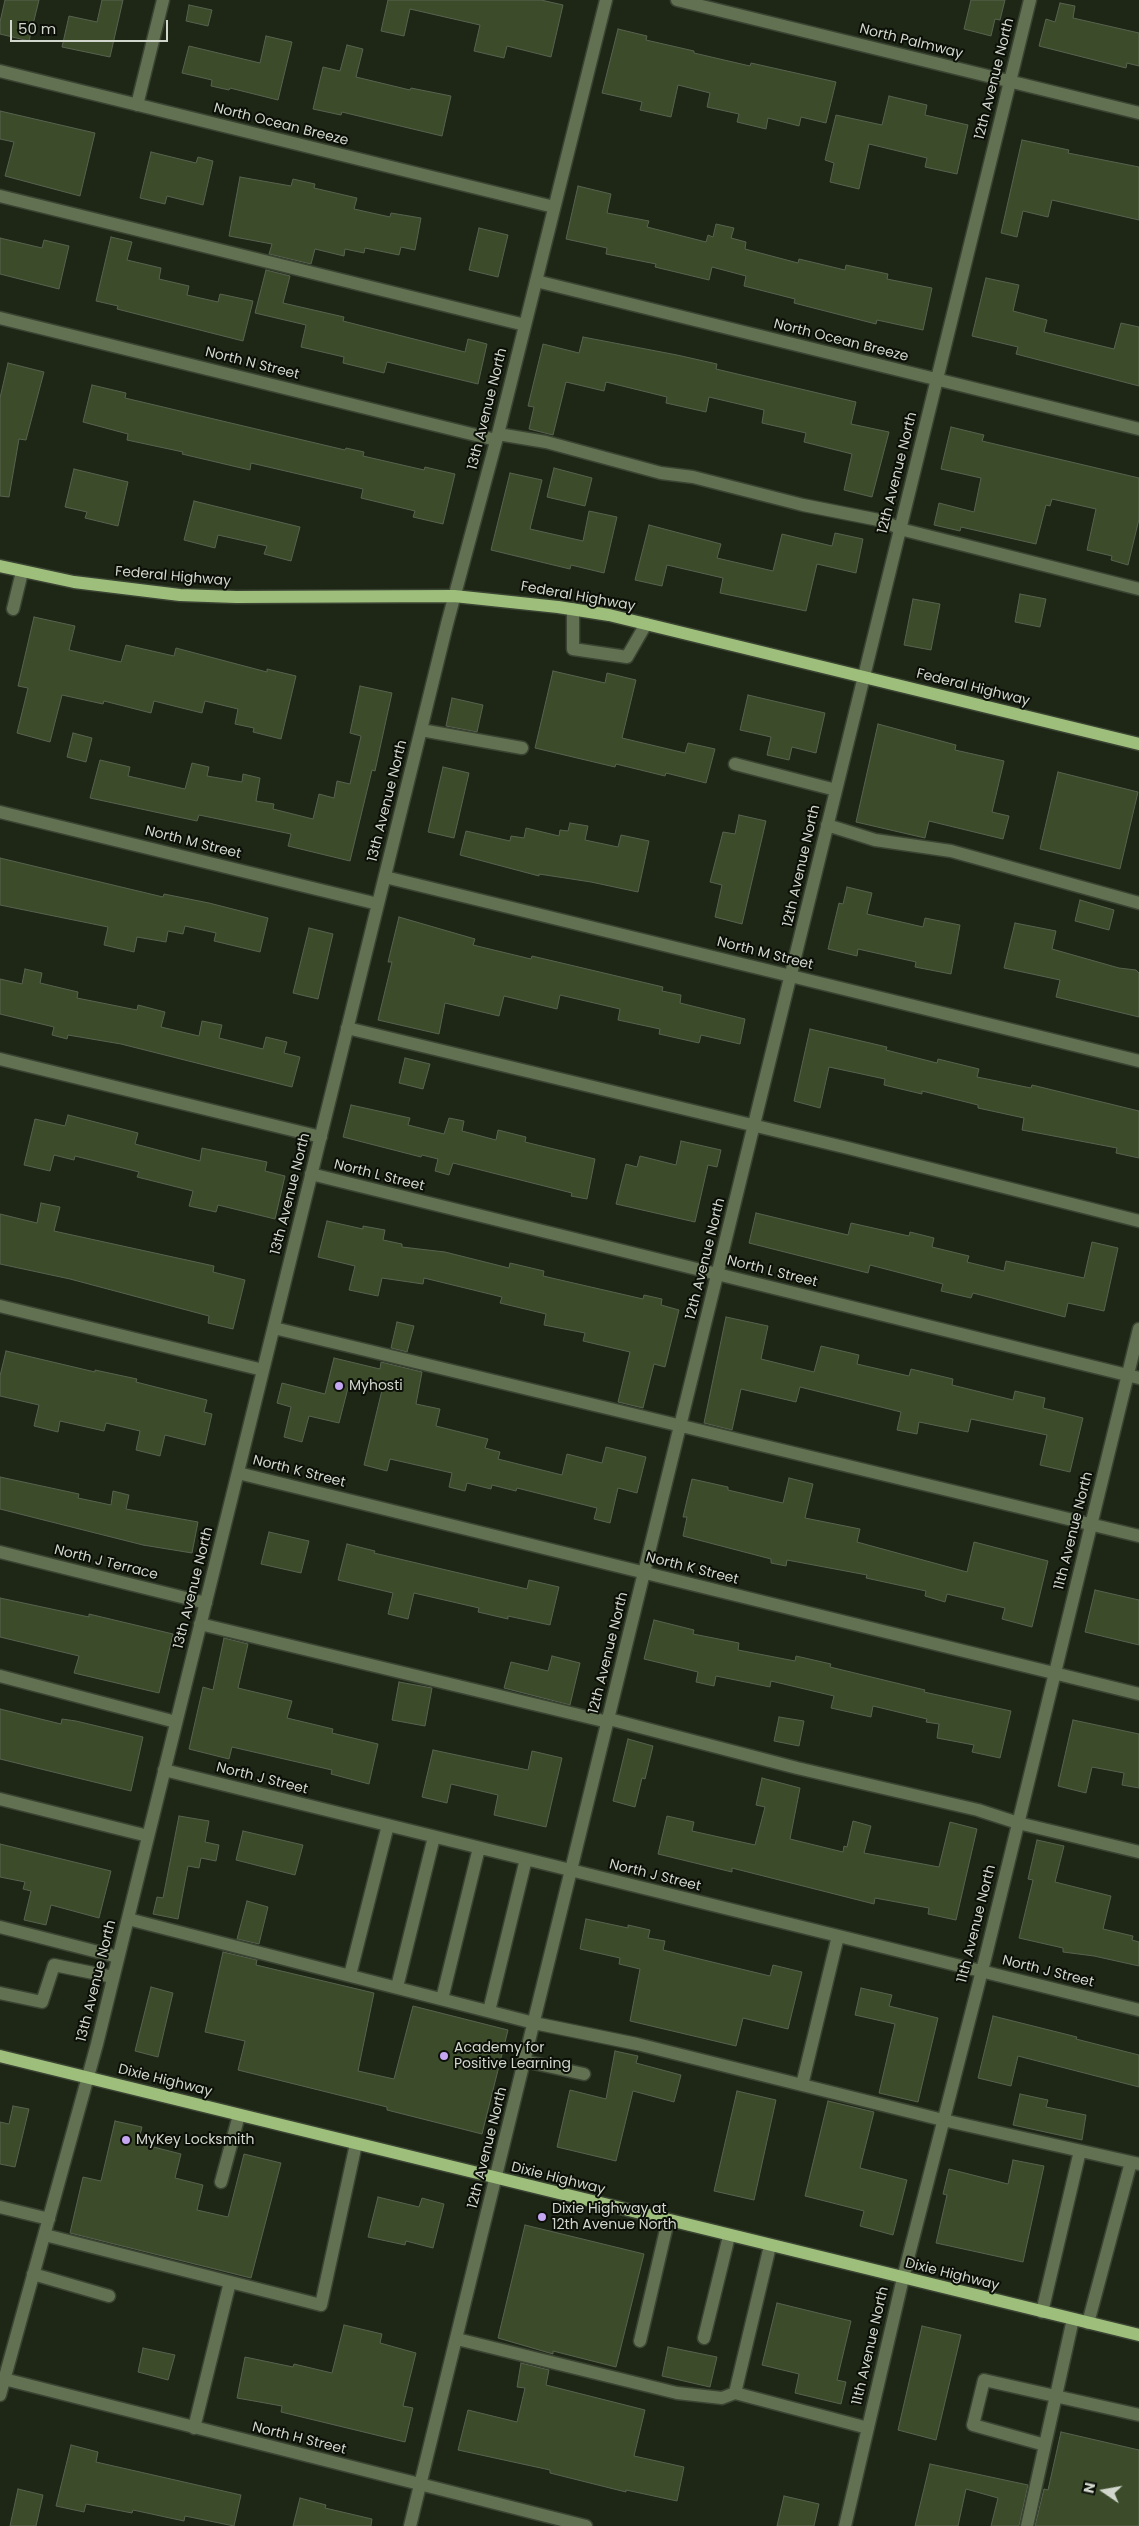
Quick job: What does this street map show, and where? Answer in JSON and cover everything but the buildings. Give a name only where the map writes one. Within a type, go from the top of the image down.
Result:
[{"type":"main road","name":"Federal Highway","points":[[0,566],[74,582],[180,595],[236,597],[454,596],[573,609],[646,624],[1139,744]]},
{"type":"main road","name":"Dixie Highway","points":[[0,2056],[1139,2335]]},
{"type":"street","points":[[138,105],[164,0]]},
{"type":"street","name":"13th Avenue North","points":[[0,2395],[88,2078],[454,596],[497,437],[606,0]]},
{"type":"street","name":"North Palmway","points":[[677,0],[1139,114]]},
{"type":"street","name":"12th Avenue North","points":[[410,2526],[1030,0]]},
{"type":"street","name":"North Ocean Breeze","points":[[0,71],[554,207]]},
{"type":"street","points":[[0,196],[525,325]]},
{"type":"street","name":"North Ocean Breeze","points":[[536,282],[1139,429]]},
{"type":"street","name":"North N Street","points":[[0,318],[497,437],[546,442],[661,473],[693,477],[803,505],[884,521],[900,529],[1139,589]]},
{"type":"street","points":[[13,609],[22,572]]},
{"type":"street","points":[[573,609],[573,649],[627,658],[646,624]]},
{"type":"street","points":[[421,730],[522,748]]},
{"type":"street","points":[[735,764],[836,790]]},
{"type":"street","name":"North M Street","points":[[0,812],[378,904]]},
{"type":"street","points":[[827,825],[875,840],[951,851],[1139,903]]},
{"type":"street","name":"North M Street","points":[[385,877],[1139,1061]]},
{"type":"street","points":[[347,1028],[754,1125],[1139,1221]]},
{"type":"street","points":[[0,1059],[320,1137]]},
{"type":"street","name":"North L Street","points":[[311,1174],[1133,1376]]},
{"type":"street","points":[[0,1306],[263,1370]]},
{"type":"street","points":[[274,1328],[1139,1536]]},
{"type":"street","name":"11th Avenue North","points":[[844,2526],[903,2278],[1018,1823],[1091,1524],[1133,1376],[1139,1329]]},
{"type":"street","name":"North K Street","points":[[238,1472],[1139,1694]]},
{"type":"street","name":"North J Terrace","points":[[0,1552],[206,1603]]},
{"type":"street","points":[[200,1624],[978,1810],[1018,1823],[1139,1852]]},
{"type":"street","points":[[0,1676],[176,1722]]},
{"type":"street","name":"North J Street","points":[[164,1770],[1139,2010]]},
{"type":"street","points":[[0,1799],[148,1836]]},
{"type":"street","points":[[350,1975],[388,1825]]},
{"type":"street","points":[[397,1987],[434,1837]]},
{"type":"street","points":[[442,1999],[479,1848]]},
{"type":"street","points":[[489,2011],[526,1859]]},
{"type":"street","points":[[128,1919],[534,2023],[637,2044],[943,2120],[1135,2163],[1088,2323]]},
{"type":"street","points":[[0,1927],[118,1957]]},
{"type":"street","points":[[802,2085],[838,1936]]},
{"type":"street","points":[[0,1993],[42,2002],[54,1965],[113,1978]]},
{"type":"street","points":[[524,2061],[584,2074]]},
{"type":"street","points":[[221,2182],[239,2115]]},
{"type":"street","points":[[44,2235],[320,2305],[356,2144]]},
{"type":"street","points":[[1042,2312],[1080,2151]]},
{"type":"street","points":[[0,2207],[49,2219]]},
{"type":"street","points":[[640,2341],[668,2221]]},
{"type":"street","points":[[704,2338],[729,2236]]},
{"type":"street","points":[[734,2393],[770,2246]]},
{"type":"street","points":[[33,2274],[109,2296]]},
{"type":"street","points":[[194,2428],[230,2282]]},
{"type":"street","points":[[1026,2526],[1073,2319]]},
{"type":"street","points":[[456,2339],[677,2393],[722,2398],[734,2393],[868,2428]]},
{"type":"street","name":"North H Street","points":[[4,2379],[586,2526]]},
{"type":"street","points":[[1045,2445],[973,2425],[984,2380],[1139,2415]]},
{"type":"place","name":"Myhosti","points":[[339,1386]]},
{"type":"place","name":"Academy for Positive Learning","points":[[444,2056]]},
{"type":"place","name":"MyKey Locksmith","points":[[126,2140]]},
{"type":"place","name":"Dixie Highway at 12th Avenue North","points":[[542,2217]]}]
